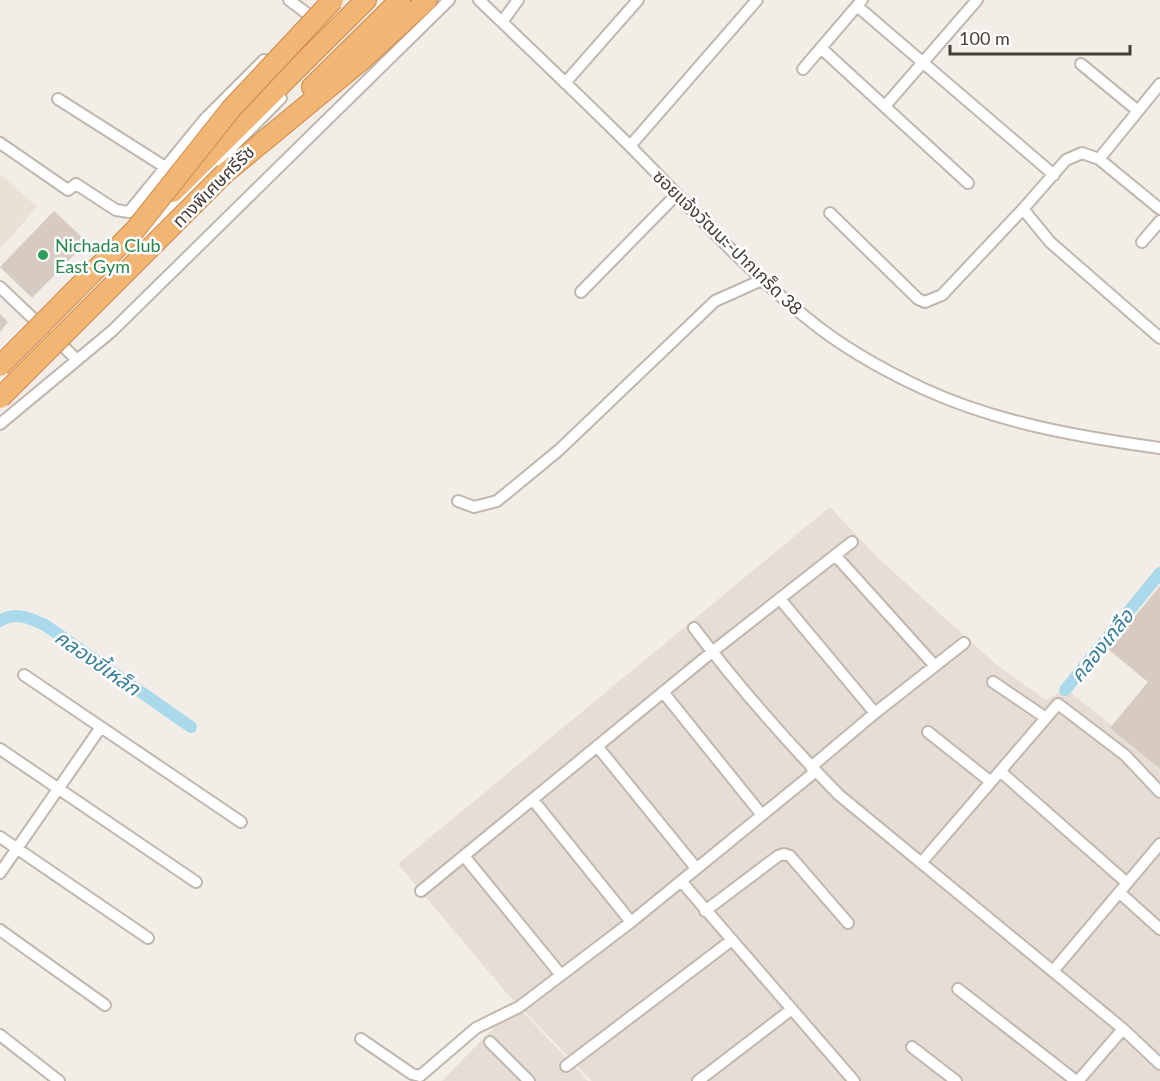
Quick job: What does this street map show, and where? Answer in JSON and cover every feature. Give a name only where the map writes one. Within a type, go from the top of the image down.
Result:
[{"type":"highway","points":[[135,230],[231,109],[333,0]]},
{"type":"highway","name":"ทางพิเศษศรีรัช","points":[[0,366],[366,0]]},
{"type":"highway","name":"ทางพิเศษศรีรัช","points":[[0,398],[400,0]]},
{"type":"highway","points":[[225,173],[355,66],[427,0]]},
{"type":"street","points":[[289,0],[309,15],[320,18],[333,11],[343,0]]},
{"type":"street","points":[[53,328],[376,0]]},
{"type":"street","points":[[0,424],[120,323],[449,0]]},
{"type":"street","name":"ซอยแจ้งวัฒนะ-ปากเกร็ด 38","points":[[479,0],[630,146],[762,279],[809,320],[861,356],[924,389],[978,410],[1039,427],[1160,448]]},
{"type":"street","points":[[502,21],[518,0]]},
{"type":"street","points":[[565,83],[638,0]]},
{"type":"street","points":[[630,146],[757,0]]},
{"type":"street","points":[[885,106],[977,0]]},
{"type":"street","points":[[803,69],[860,3],[923,63],[1054,175]]},
{"type":"street","points":[[0,142],[68,190],[76,184],[116,210],[129,212],[204,119],[309,15]]},
{"type":"street","points":[[822,49],[968,183]]},
{"type":"street","points":[[1081,64],[1138,111]]},
{"type":"street","points":[[1099,159],[1160,84]]},
{"type":"street","points":[[58,99],[165,166]]},
{"type":"street","points":[[830,213],[918,299],[925,302],[942,294],[1066,160],[1082,153],[1099,159],[1160,209]]},
{"type":"street","points":[[581,292],[677,194]]},
{"type":"street","points":[[1023,209],[1050,242],[1160,338]]},
{"type":"street","points":[[1142,242],[1159,225]]},
{"type":"street","points":[[458,501],[474,507],[497,501],[559,450],[715,301],[762,279]]},
{"type":"street","points":[[0,287],[77,360]]},
{"type":"street","points":[[422,891],[712,652],[852,542]]},
{"type":"street","points":[[835,555],[935,666]]},
{"type":"street","points":[[780,599],[875,713]]},
{"type":"street","points":[[694,628],[813,769],[839,795],[1123,1029],[1160,1064]]},
{"type":"street","points":[[361,1039],[412,1074],[420,1076],[476,1028],[519,1007],[631,922],[762,815],[875,713],[964,643]]},
{"type":"street","points":[[24,675],[241,822]]},
{"type":"street","points":[[993,682],[1046,718]]},
{"type":"street","points":[[663,692],[762,815]]},
{"type":"street","points":[[921,862],[1058,704],[1125,755],[1160,792]]},
{"type":"street","points":[[0,873],[101,727]]},
{"type":"street","points":[[928,732],[992,782]]},
{"type":"street","points":[[597,746],[696,868]]},
{"type":"street","points":[[0,749],[196,882]]},
{"type":"street","points":[[1001,771],[1127,883]]},
{"type":"street","points":[[533,800],[631,922]]},
{"type":"street","points":[[0,837],[148,938]]},
{"type":"street","points":[[1053,971],[1160,844]]},
{"type":"street","points":[[705,911],[778,855],[784,854],[790,856],[848,922]]},
{"type":"street","points":[[464,856],[561,975]]},
{"type":"street","points":[[681,881],[854,1081]]},
{"type":"street","points":[[1120,892],[1160,929]]},
{"type":"street","points":[[0,930],[105,1005]]},
{"type":"street","points":[[566,1066],[732,940]]},
{"type":"street","points":[[958,989],[1077,1081],[1123,1029]]},
{"type":"street","points":[[698,1081],[792,1009]]},
{"type":"street","points":[[0,1035],[59,1081]]},
{"type":"street","points":[[490,1042],[529,1081]]},
{"type":"street","points":[[912,1047],[956,1081]]},
{"type":"shaded area","points":[[0,174],[37,207],[0,249]]},
{"type":"shaded area","points":[[830,507],[878,558],[998,666],[1046,700],[1066,689],[1114,727],[1160,770],[1160,1081],[592,1081],[504,990],[398,864]]},
{"type":"shaded area","points":[[516,1005],[588,1081],[442,1081]]},
{"type":"building","name":"Nichada Club East Gym","points":[[54,211],[87,242],[32,298],[0,267]]},
{"type":"building","points":[[0,314],[8,322],[0,332]]},
{"type":"building","points":[[1160,586],[1160,769],[1110,728],[1148,682],[1108,649]]},
{"type":"waterway","name":"คลองเกลือ","points":[[1065,690],[1160,573]]},
{"type":"waterway","name":"คลองขี้เหล็ก","points":[[0,621],[17,616],[45,625],[191,727]]},
{"type":"place","name":"Nichada Club East Gym","points":[[43,255]]}]
